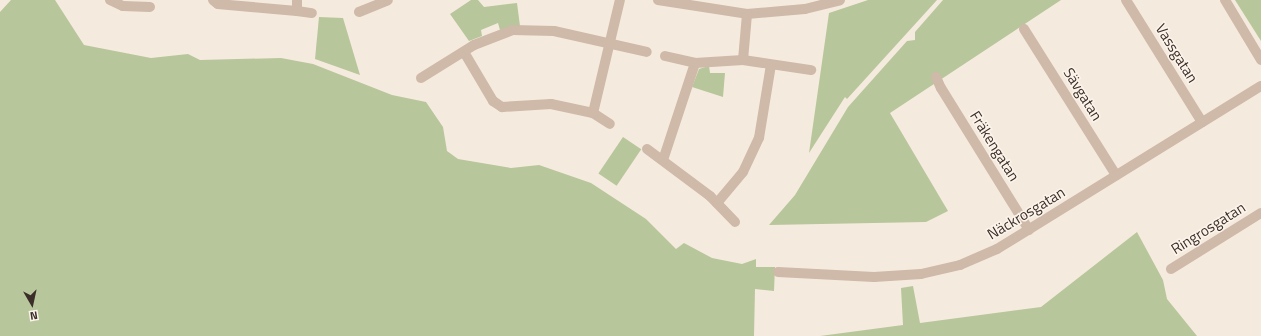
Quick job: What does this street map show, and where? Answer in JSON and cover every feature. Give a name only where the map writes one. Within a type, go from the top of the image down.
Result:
[{"type":"street","points":[[110,0],[123,6],[150,7]]},
{"type":"street","points":[[213,0],[218,4],[312,13]]},
{"type":"street","points":[[297,0],[297,11]]},
{"type":"street","points":[[359,12],[388,0]]},
{"type":"street","points":[[593,113],[620,0]]},
{"type":"street","points":[[658,0],[685,2],[747,14],[805,9],[834,1]]},
{"type":"street","name":"Vassgatan","points":[[1126,0],[1202,122]]},
{"type":"street","points":[[1225,0],[1261,60]]},
{"type":"street","points":[[743,60],[747,14]]},
{"type":"street","points":[[421,78],[464,52],[498,34],[522,29],[554,30],[647,52]]},
{"type":"street","name":"Sävgatan","points":[[1024,29],[1116,175]]},
{"type":"street","points":[[464,52],[493,101],[502,107],[551,104],[593,113],[610,124]]},
{"type":"street","points":[[665,56],[695,62],[743,60],[811,70]]},
{"type":"street","points":[[663,160],[695,62]]},
{"type":"street","points":[[717,203],[743,172],[755,150],[763,122],[771,65]]},
{"type":"street","name":"Fräkengatan","points":[[936,77],[940,88],[1029,230]]},
{"type":"street","name":"Näckrosgatan","points":[[778,272],[874,277],[921,274],[978,258],[1029,230],[1261,86]]},
{"type":"street","points":[[647,149],[717,203],[735,222]]},
{"type":"street","name":"Ringrosgatan","points":[[1171,269],[1261,213]]},
{"type":"green space","points":[[11,0],[55,0],[84,45],[151,58],[188,54],[200,60],[281,58],[313,64],[392,95],[426,102],[443,127],[447,151],[458,159],[511,168],[539,165],[591,183],[646,219],[676,249],[684,243],[712,258],[742,264],[756,259],[756,267],[775,267],[774,291],[755,289],[754,336],[0,336],[0,12]]},
{"type":"green space","points":[[471,0],[478,0],[484,7],[517,3],[520,26],[500,30],[498,23],[481,30],[482,36],[469,41],[450,14]]},
{"type":"green space","points":[[868,0],[937,0],[847,99],[845,97],[809,153],[829,13]]},
{"type":"green space","points":[[943,0],[1061,0],[890,113],[948,211],[926,222],[769,225],[795,195],[848,107],[907,41],[915,40],[915,32]]},
{"type":"green space","points":[[1235,0],[1261,0],[1261,41]]},
{"type":"green space","points":[[319,17],[343,18],[360,75],[315,59]]},
{"type":"green space","points":[[709,66],[710,73],[725,73],[723,97],[692,87],[699,69]]},
{"type":"green space","points":[[623,137],[641,149],[617,186],[598,173]]},
{"type":"green space","points":[[1137,232],[1163,280],[1167,299],[1197,336],[820,336],[903,325],[901,288],[913,286],[920,323],[1041,307]]}]
